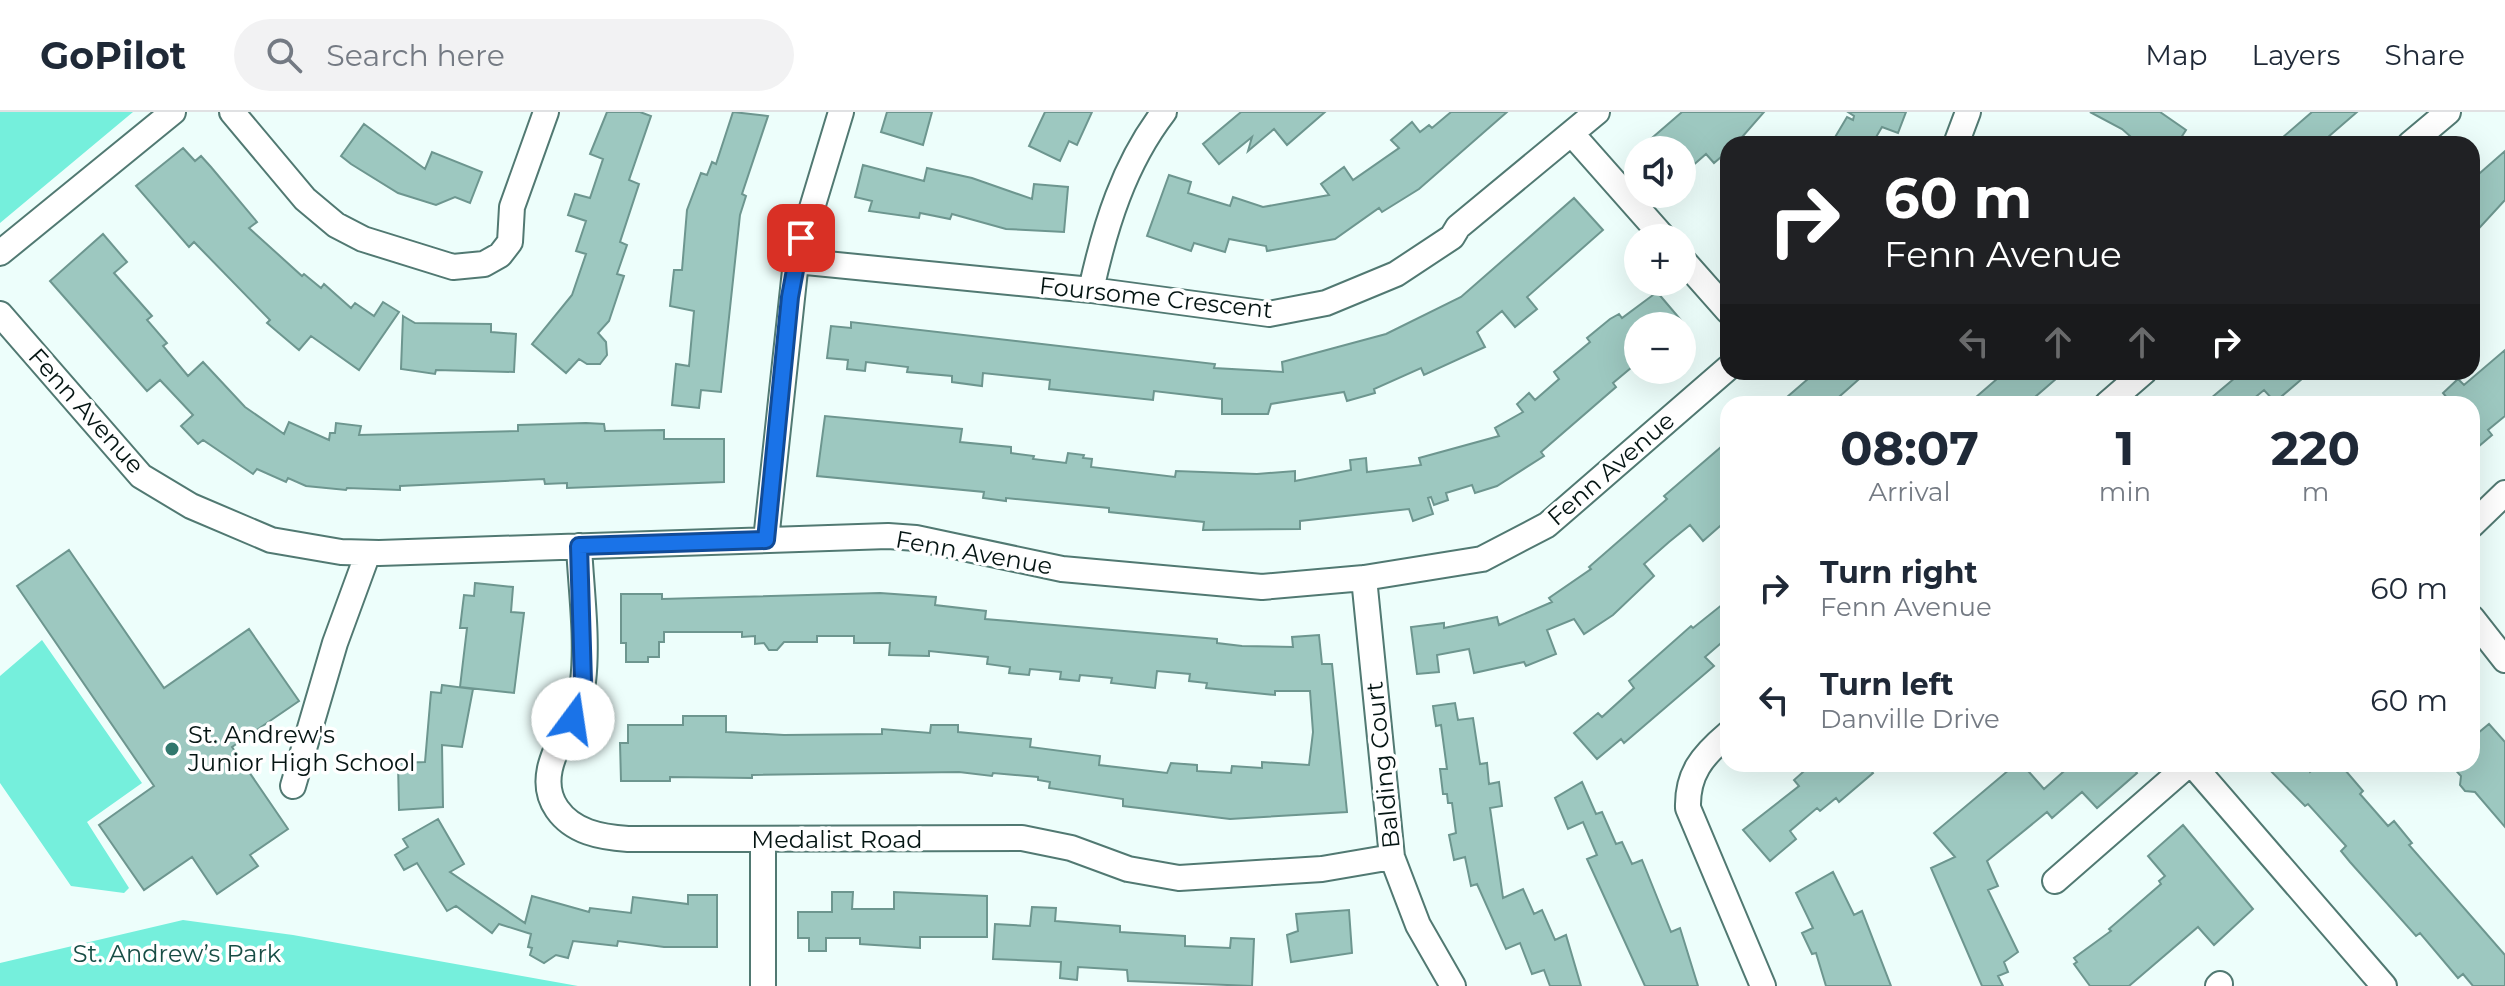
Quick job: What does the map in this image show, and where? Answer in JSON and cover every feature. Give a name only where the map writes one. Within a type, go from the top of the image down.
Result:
[{"type":"street","points":[[0,253],[173,112]]},
{"type":"street","points":[[232,112],[305,199],[336,225],[363,239],[453,267],[484,264],[500,255],[510,242],[512,207],[546,112]]},
{"type":"street","points":[[766,540],[796,261],[841,112]]},
{"type":"street","points":[[1091,290],[1115,201],[1131,162],[1164,112]]},
{"type":"street","name":"Foursome Crescent","points":[[796,261],[1091,290],[1269,314],[1326,303],[1396,274],[1452,237],[1458,227],[1597,112]]},
{"type":"street","points":[[1965,136],[1968,112]]},
{"type":"street","points":[[2420,136],[2448,112]]},
{"type":"street","points":[[1572,134],[1652,224]]},
{"type":"street","points":[[1696,275],[1720,302]]},
{"type":"street","name":"Fenn Avenue","points":[[0,314],[141,476],[204,512],[271,540],[368,553],[916,538],[1026,563],[1237,587],[1364,578],[1482,559],[1514,546],[1547,525],[1720,375]]},
{"type":"street","points":[[2116,396],[2135,380]]},
{"type":"street","points":[[2480,517],[2505,493]]},
{"type":"street","name":"Medalist Road","points":[[579,546],[583,682],[573,719],[550,766],[547,786],[553,804],[570,823],[604,837],[763,841],[1022,838],[1071,848],[1128,869],[1179,878],[1322,869],[1392,857]]},
{"type":"street","points":[[293,786],[335,643],[368,553]]},
{"type":"street","name":"Balding Court","points":[[1364,578],[1392,857],[1418,925],[1453,986]]},
{"type":"street","points":[[2480,628],[2505,660]]},
{"type":"street","points":[[1720,742],[1696,766],[1687,786],[1688,808],[1763,986]]},
{"type":"street","points":[[2055,881],[2182,772]]},
{"type":"street","points":[[2198,772],[2384,986]]},
{"type":"street","points":[[763,841],[763,986]]},
{"type":"green space","points":[[0,112],[133,112],[0,223]]},
{"type":"green space","points":[[42,640],[142,783],[87,822],[129,888],[124,893],[71,886],[0,783],[0,676]]},
{"type":"green space","name":"St. Andrew’s Park","points":[[183,920],[293,935],[578,986],[0,986],[0,963]]},
{"type":"building","points":[[607,112],[640,112],[651,116],[629,180],[639,184],[620,242],[627,245],[617,274],[624,276],[609,321],[598,333],[606,342],[607,355],[600,364],[587,364],[579,359],[566,373],[532,344],[572,295],[586,254],[576,251],[586,221],[568,215],[575,194],[590,198],[603,159],[590,154]]},
{"type":"building","points":[[733,112],[768,116],[742,194],[746,196],[740,215],[721,392],[701,390],[699,408],[672,405],[676,364],[689,366],[694,311],[670,306],[674,270],[682,270],[687,210],[701,173],[707,175],[712,162],[716,164]]},
{"type":"building","points":[[887,112],[932,112],[923,145],[881,132]]},
{"type":"building","points":[[1045,112],[1092,112],[1077,145],[1069,141],[1060,161],[1029,146]]},
{"type":"building","points":[[1241,112],[1325,112],[1287,145],[1274,129],[1248,151],[1252,137],[1219,164],[1203,144]]},
{"type":"building","points":[[1451,112],[1507,112],[1419,189],[1382,212],[1379,208],[1335,239],[1267,251],[1266,246],[1229,239],[1225,252],[1194,243],[1191,251],[1147,236],[1169,175],[1191,182],[1188,193],[1230,206],[1233,197],[1263,207],[1329,195],[1321,184],[1344,167],[1353,180],[1399,148],[1391,140],[1412,122],[1420,132],[1429,125],[1432,128]]},
{"type":"building","points":[[1682,112],[1764,112],[1743,136],[1720,136],[1720,158],[1714,163],[1706,154],[1696,163],[1696,136],[1654,136]]},
{"type":"building","points":[[1848,112],[1906,112],[1898,133],[1882,127],[1877,136],[1836,136],[1847,117],[1853,120],[1854,116]]},
{"type":"building","points":[[2090,112],[2160,112],[2186,130],[2182,136],[2130,136]]},
{"type":"building","points":[[2312,112],[2357,112],[2329,136],[2284,136]]},
{"type":"building","points":[[364,124],[425,169],[432,152],[482,172],[470,203],[455,197],[436,205],[398,193],[351,164],[341,156]]},
{"type":"building","points":[[183,148],[195,161],[201,156],[257,222],[249,228],[302,276],[304,274],[321,288],[324,284],[351,308],[355,303],[374,316],[383,302],[399,312],[359,370],[311,336],[299,350],[267,323],[270,320],[194,242],[189,247],[136,186]]},
{"type":"building","points":[[2505,151],[2505,200],[2480,227],[2480,173]]},
{"type":"building","points":[[863,165],[924,181],[927,168],[972,178],[1032,199],[1034,184],[1068,187],[1064,232],[1006,229],[952,214],[950,219],[920,213],[919,218],[869,211],[872,201],[855,197]]},
{"type":"building","points":[[1574,198],[1603,230],[1527,297],[1537,309],[1515,327],[1502,311],[1477,332],[1485,347],[1424,375],[1421,368],[1374,389],[1375,393],[1347,401],[1344,392],[1271,404],[1268,414],[1222,414],[1222,399],[1154,391],[1153,400],[1049,389],[1050,380],[983,373],[982,386],[952,382],[952,376],[907,372],[908,367],[866,362],[865,371],[847,369],[848,360],[827,358],[831,326],[851,328],[851,322],[1215,364],[1214,368],[1283,372],[1282,362],[1386,334],[1461,297]]},
{"type":"building","points":[[103,234],[127,262],[114,273],[152,316],[147,320],[167,343],[163,346],[188,376],[203,362],[245,407],[284,434],[289,422],[329,440],[330,433],[335,433],[336,423],[361,426],[359,435],[518,431],[518,425],[586,423],[604,424],[605,431],[664,430],[664,439],[724,439],[724,482],[567,488],[567,483],[545,484],[544,479],[400,486],[400,490],[346,490],[306,486],[288,478],[286,482],[257,469],[253,474],[203,440],[198,444],[181,426],[193,415],[160,380],[147,391],[50,281]]},
{"type":"building","points":[[1652,296],[1660,296],[1674,312],[1630,312]]},
{"type":"building","points":[[1619,314],[1624,317],[1624,374],[1613,383],[1616,387],[1541,452],[1544,456],[1497,486],[1475,493],[1472,485],[1446,493],[1448,500],[1434,505],[1431,497],[1428,498],[1433,514],[1413,521],[1409,509],[1300,521],[1300,529],[1203,530],[1204,522],[1109,512],[1109,508],[1006,498],[1006,501],[983,498],[984,492],[817,476],[825,416],[962,429],[960,442],[1011,447],[1011,453],[1034,456],[1033,459],[1066,463],[1068,453],[1084,455],[1083,458],[1092,459],[1091,467],[1175,477],[1176,471],[1257,474],[1295,471],[1295,481],[1351,470],[1350,460],[1366,458],[1367,472],[1421,465],[1419,458],[1499,436],[1495,428],[1523,412],[1517,404],[1529,393],[1535,400],[1559,379],[1554,372],[1590,342],[1587,338],[1610,319]]},
{"type":"building","points":[[403,316],[415,323],[491,324],[491,332],[516,334],[514,372],[436,370],[435,374],[401,369]]},
{"type":"building","points":[[2505,350],[2505,416],[2488,430],[2492,435],[2480,445],[2480,396],[2446,396],[2443,393],[2457,380],[2464,385],[2470,380],[2480,380],[2480,371]]},
{"type":"building","points":[[1807,380],[1858,380],[1840,396],[1788,396]]},
{"type":"building","points":[[1996,380],[2055,380],[2036,396],[1977,396]]},
{"type":"building","points":[[2232,380],[2301,380],[2282,396],[2270,396],[2264,390],[2257,396],[2214,396]]},
{"type":"building","points":[[1720,448],[1720,526],[1703,541],[1690,525],[1669,542],[1644,564],[1654,576],[1613,615],[1584,634],[1574,619],[1547,630],[1556,654],[1526,666],[1524,662],[1474,673],[1469,649],[1437,655],[1439,672],[1417,674],[1411,627],[1444,623],[1444,628],[1497,617],[1499,625],[1552,602],[1549,598],[1591,569],[1589,567],[1667,499],[1664,496]]},
{"type":"building","points":[[69,550],[164,688],[249,629],[299,701],[232,747],[288,829],[250,855],[258,866],[217,894],[192,857],[144,890],[99,825],[154,786],[17,586]]},
{"type":"building","points":[[475,583],[513,587],[511,612],[524,613],[514,693],[460,687],[467,628],[460,628],[464,595],[474,596]]},
{"type":"building","points":[[880,593],[936,597],[935,605],[986,611],[985,619],[1217,639],[1217,643],[1242,646],[1293,647],[1292,637],[1319,635],[1322,664],[1332,664],[1347,812],[1230,819],[1123,806],[1123,799],[1049,788],[1050,782],[1038,780],[1038,777],[993,773],[992,776],[959,772],[752,775],[752,778],[670,777],[670,781],[621,781],[620,743],[628,743],[628,725],[683,725],[683,716],[726,716],[726,732],[784,735],[882,734],[882,729],[930,733],[931,725],[958,725],[958,732],[1031,739],[1030,747],[1100,756],[1099,765],[1167,773],[1171,763],[1197,765],[1197,771],[1231,773],[1232,766],[1262,768],[1262,762],[1309,765],[1313,732],[1310,691],[1275,691],[1275,695],[1206,688],[1207,683],[1189,681],[1190,674],[1157,671],[1155,688],[1111,683],[1112,678],[1080,675],[1079,681],[1060,679],[1061,672],[1030,669],[1029,675],[1009,673],[1010,667],[987,664],[988,657],[929,651],[929,656],[889,655],[890,643],[854,643],[854,636],[817,636],[817,642],[784,642],[777,650],[769,650],[764,643],[755,644],[755,636],[742,637],[742,632],[664,632],[664,642],[659,642],[659,657],[648,657],[648,662],[626,662],[626,643],[621,643],[621,594],[662,594],[662,599]]},
{"type":"building","points":[[1720,606],[1720,644],[1705,657],[1714,666],[1624,743],[1621,739],[1597,759],[1574,733],[1598,713],[1602,717],[1634,688],[1629,681],[1691,626],[1693,628]]},
{"type":"building","points":[[442,685],[473,689],[462,747],[442,745],[443,807],[399,810],[398,763],[425,762],[431,692],[441,693]]},
{"type":"building","points":[[1455,703],[1458,720],[1473,718],[1480,764],[1487,763],[1489,784],[1499,782],[1502,806],[1490,808],[1503,898],[1523,889],[1534,914],[1542,910],[1555,940],[1566,935],[1581,986],[1550,986],[1544,970],[1532,974],[1520,943],[1506,949],[1477,884],[1471,886],[1465,857],[1454,860],[1449,835],[1456,833],[1452,803],[1448,803],[1447,794],[1443,794],[1440,769],[1447,769],[1441,725],[1436,726],[1433,706]]},
{"type":"building","points":[[2489,724],[2505,742],[2505,827],[2475,792],[2465,791],[2460,785],[2461,776],[2457,772],[2480,772],[2480,731]]},
{"type":"building","points":[[1803,772],[1873,773],[1839,802],[1836,798],[1820,811],[1817,808],[1790,831],[1796,839],[1770,861],[1743,830],[1799,786],[1794,780]]},
{"type":"building","points":[[2006,772],[2029,772],[2044,789],[2063,772],[2137,773],[2097,808],[2082,792],[2052,818],[2047,812],[1987,861],[1998,886],[1988,890],[2018,952],[2004,962],[2008,972],[1998,976],[2003,986],[1982,986],[1931,868],[1955,857],[1934,833]]},
{"type":"building","points":[[2272,772],[2347,772],[2363,791],[2360,794],[2388,826],[2394,821],[2412,843],[2409,845],[2505,955],[2505,986],[2473,986],[2463,974],[2458,978],[2420,933],[2416,936],[2350,862],[2341,851],[2346,846],[2308,804],[2305,806]]},
{"type":"building","points":[[1582,782],[1596,814],[1602,812],[1616,844],[1622,842],[1632,864],[1642,860],[1671,932],[1680,928],[1698,986],[1645,986],[1587,859],[1597,855],[1583,822],[1568,829],[1555,798]]},
{"type":"building","points":[[438,819],[464,864],[450,872],[525,923],[532,896],[589,912],[590,908],[631,913],[633,897],[688,904],[688,895],[717,895],[717,947],[664,947],[618,941],[617,946],[573,941],[568,958],[556,955],[544,963],[530,955],[531,934],[499,924],[492,933],[456,906],[447,911],[417,863],[404,870],[395,855],[408,847],[403,839]]},
{"type":"building","points":[[2183,825],[2253,909],[2214,945],[2198,927],[2129,986],[2090,986],[2074,964],[2077,962],[2074,958],[2111,931],[2109,929],[2161,884],[2159,881],[2165,876],[2148,856]]},
{"type":"building","points":[[1833,872],[1854,915],[1862,911],[1891,986],[1826,986],[1816,953],[1812,954],[1802,933],[1813,928],[1796,893]]},
{"type":"building","points":[[832,892],[853,892],[852,909],[894,909],[894,892],[987,896],[987,937],[920,937],[920,948],[860,944],[860,938],[826,938],[826,951],[809,951],[809,938],[798,938],[798,912],[832,912]]},
{"type":"building","points":[[1032,907],[1056,908],[1055,921],[1120,926],[1120,932],[1185,936],[1185,946],[1230,948],[1231,938],[1254,939],[1252,986],[1128,981],[1127,970],[1078,967],[1077,980],[1060,978],[1061,962],[993,959],[995,924],[1030,926]]},
{"type":"building","points":[[1349,910],[1352,953],[1291,962],[1287,935],[1298,931],[1296,914]]},
{"type":"place","name":"St. Andrew's Junior High School","points":[[172,749]]},
{"type":"route","points":[[573,719],[583,682],[579,546],[766,540],[790,297],[801,238]]}]
